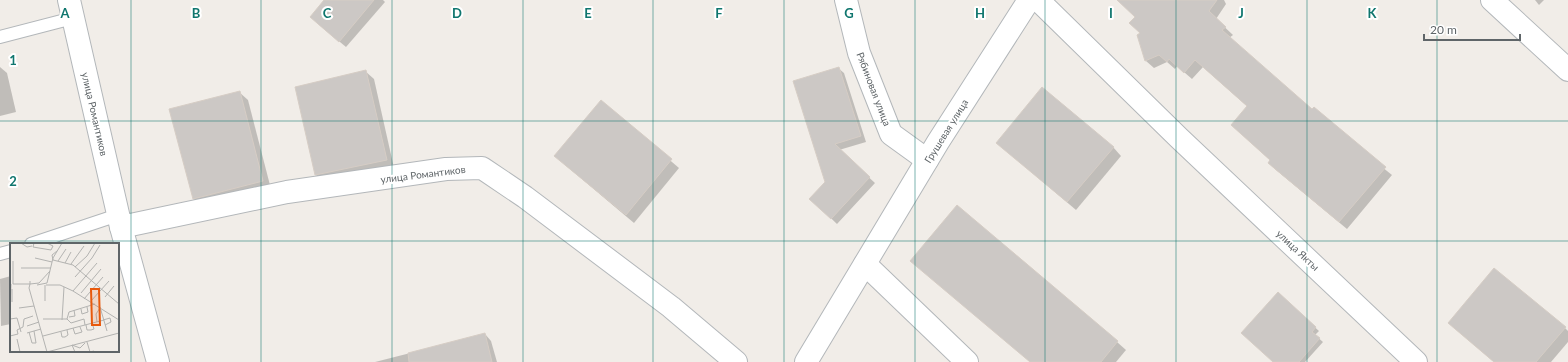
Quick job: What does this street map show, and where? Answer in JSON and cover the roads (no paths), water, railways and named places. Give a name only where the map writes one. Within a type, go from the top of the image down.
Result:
[{"type":"street","name":"Рябиновая улица","points":[[846,0],[859,53],[891,134],[927,160]]},
{"type":"street","name":"Грушевая улица","points":[[806,362],[927,160],[1029,0]]},
{"type":"street","name":"улица Якты","points":[[1038,0],[1179,138],[1416,362]]},
{"type":"street","points":[[1492,0],[1568,70]]},
{"type":"street","name":"улица Романтиков","points":[[71,9],[120,221],[158,362]]},
{"type":"street","name":"улица Романтиков","points":[[120,221],[287,192],[446,169],[482,168],[525,197],[671,307],[736,362]]},
{"type":"street","points":[[865,264],[967,362]]},
{"type":"lane","points":[[0,37],[71,9]]},
{"type":"lane","points":[[35,243],[120,221]]},
{"type":"lane","points":[[0,254],[10,251]]}]
